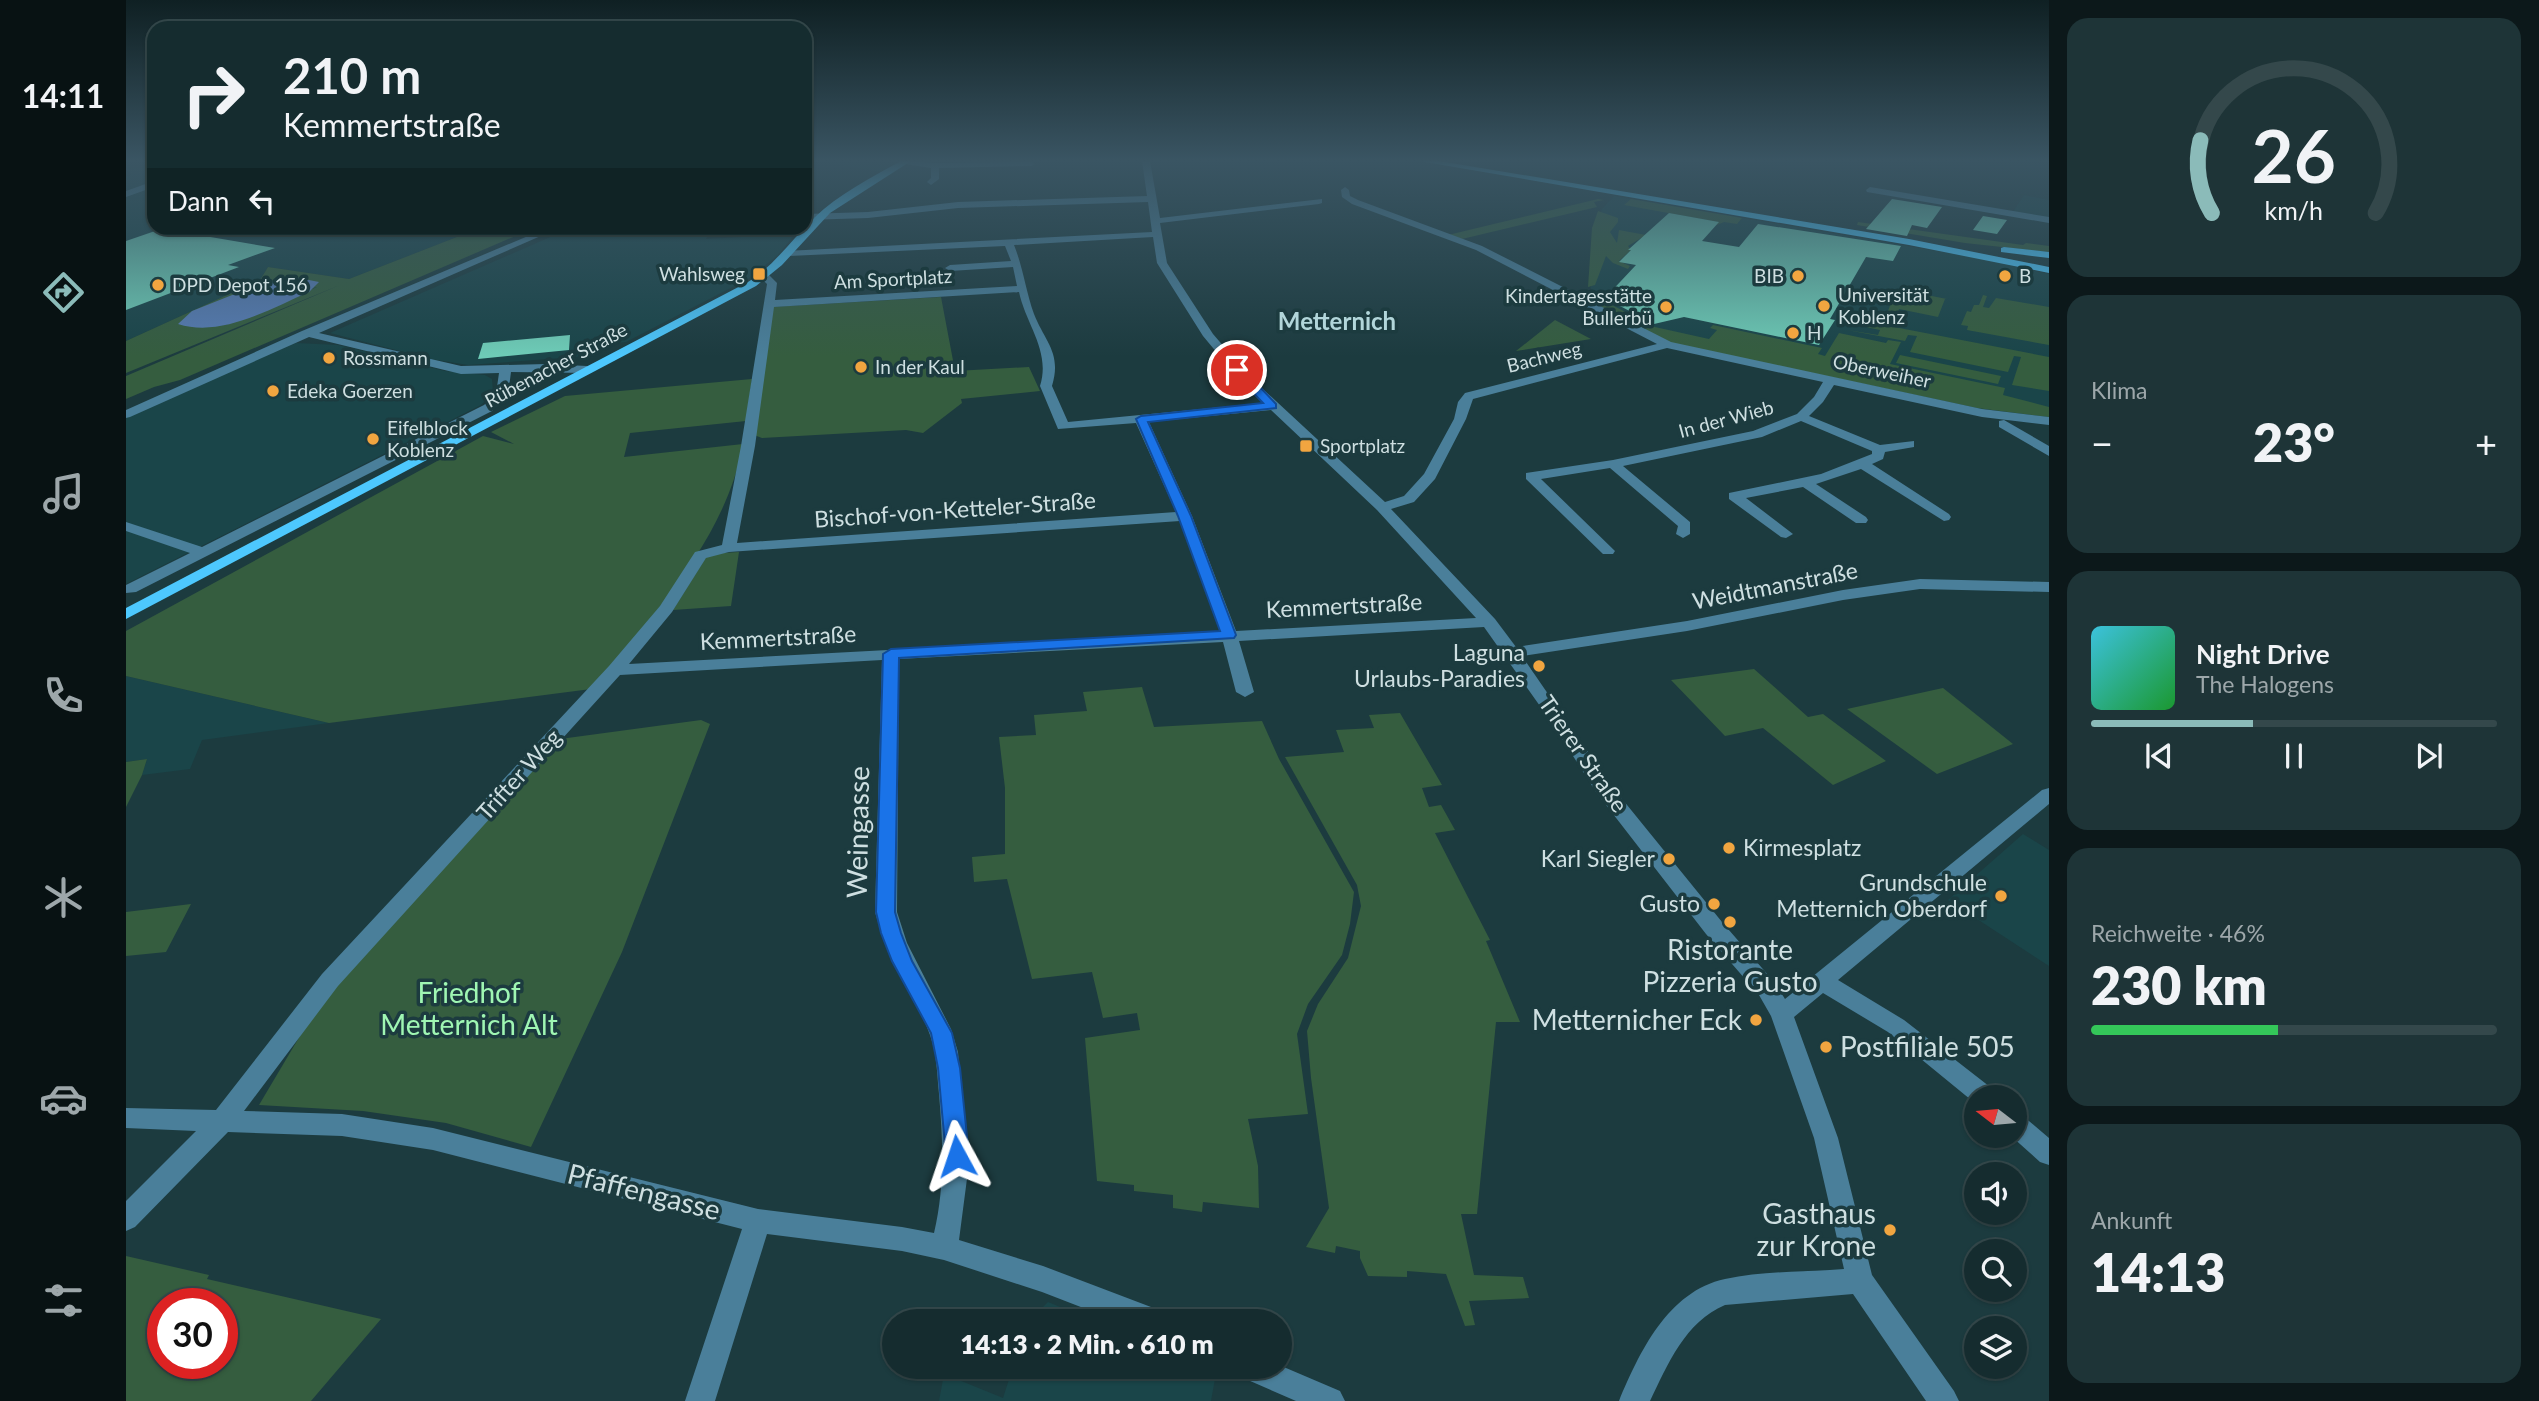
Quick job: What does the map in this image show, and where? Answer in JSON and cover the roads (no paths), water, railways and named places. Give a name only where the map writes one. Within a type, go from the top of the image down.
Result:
[{"type":"main road","points":[[1826,226],[1922,242],[2049,256]]},
{"type":"main road","points":[[1830,226],[2049,264]]},
{"type":"main road","name":"Rübenacher Straße","points":[[126,614],[765,277],[805,235]]},
{"type":"main road","points":[[1922,242],[2049,270]]},
{"type":"street","name":"Trierer Straße","points":[[1158,226],[1163,263],[1192,312],[1225,356],[1272,406],[1381,507],[1489,622],[1603,788],[1714,928],[1767,989],[1782,1014],[1826,1138],[1860,1280],[1944,1401]]},
{"type":"street","points":[[1421,226],[1479,248],[1667,345]]},
{"type":"street","points":[[789,253],[825,254],[1159,234]]},
{"type":"street","points":[[126,414],[306,333],[537,235]]},
{"type":"street","points":[[1008,242],[1017,264],[1029,314],[1047,347],[1050,373],[1046,386],[1063,426],[1272,406]]},
{"type":"street","points":[[950,268],[1017,264]]},
{"type":"street","points":[[729,548],[748,446],[772,283],[765,277]]},
{"type":"street","name":"Am Sportplatz","points":[[767,304],[1021,289]]},
{"type":"street","points":[[306,333],[453,369],[587,370]]},
{"type":"street","name":"Oberweiher","points":[[1667,345],[1982,413],[2049,421]]},
{"type":"street","name":"Bachweg","points":[[1381,507],[1403,502],[1430,477],[1469,396],[1667,345]]},
{"type":"street","points":[[534,368],[575,377]]},
{"type":"street","name":"Rübenacher Straße","points":[[130,589],[488,408],[502,395],[505,369]]},
{"type":"street","name":"In der Wieb","points":[[1608,551],[1531,476],[1613,464],[1741,438],[1801,417],[1819,399],[1831,380]]},
{"type":"street","points":[[1801,417],[1880,449],[1909,444]]},
{"type":"street","points":[[1141,419],[1185,516],[1229,635],[1245,692]]},
{"type":"street","points":[[2004,424],[2046,445]]},
{"type":"street","points":[[1787,534],[1734,496],[1806,483],[1878,457],[1880,449]]},
{"type":"street","points":[[1613,464],[1685,526],[1683,534]]},
{"type":"street","points":[[1862,464],[1944,517]]},
{"type":"street","points":[[1806,483],[1861,520]]},
{"type":"street","name":"Bischof-von-Ketteler-Straße","points":[[729,548],[1185,516]]},
{"type":"street","points":[[126,526],[203,552]]},
{"type":"street","name":"Trifter Weg","points":[[126,1219],[223,1120],[330,980],[615,670],[666,609],[700,555],[729,548]]},
{"type":"street","name":"Weidtmanstraße","points":[[1511,653],[1687,626],[1843,595],[1920,584],[2049,587]]},
{"type":"street","name":"Kemmertstraße","points":[[615,670],[1489,622]]},
{"type":"street","name":"Weingasse","points":[[891,654],[886,912],[902,961],[941,1033],[949,1068],[957,1156],[954,1208],[944,1248]]},
{"type":"street","points":[[1782,1014],[2049,794]]},
{"type":"street","points":[[1822,981],[1896,1026],[1970,1085]]},
{"type":"street","name":"Pfaffengasse","points":[[126,1118],[342,1125],[433,1139],[758,1221],[902,1239],[944,1248],[1043,1279],[1120,1309]]},
{"type":"street","points":[[2027,1135],[2049,1154]]},
{"type":"street","points":[[700,1401],[758,1221]]},
{"type":"street","points":[[1634,1401],[1678,1319],[1692,1306],[1708,1297],[1724,1292],[1860,1280]]},
{"type":"street","points":[[1279,1379],[1330,1401]]},
{"type":"water","points":[[294,277],[319,282],[309,292],[245,320],[211,327],[178,324],[192,311],[260,284]]},
{"type":"place","name":"Wahlsweg","points":[[759,274]]},
{"type":"place","name":"BIB","points":[[1798,276]]},
{"type":"place","name":"B","points":[[2005,276]]},
{"type":"place","name":"DPD Depot 156","points":[[158,285]]},
{"type":"place","name":"Universität Koblenz","points":[[1824,306]]},
{"type":"place","name":"Kindertagesstätte Bullerbü","points":[[1666,307]]},
{"type":"place","name":"H","points":[[1793,333]]},
{"type":"place","name":"Rossmann","points":[[329,358]]},
{"type":"place","name":"In der Kaul","points":[[861,367]]},
{"type":"place","name":"Edeka Goerzen","points":[[273,391]]},
{"type":"place","name":"Eifelblock Koblenz","points":[[373,439]]},
{"type":"place","name":"Sportplatz","points":[[1306,446]]},
{"type":"place","name":"Laguna Urlaubs-Paradies","points":[[1539,666]]},
{"type":"place","name":"Kirmesplatz","points":[[1729,848]]},
{"type":"place","name":"Karl Siegler","points":[[1669,859]]},
{"type":"place","name":"Grundschule Metternich Oberdorf","points":[[2001,896]]},
{"type":"place","name":"Gusto","points":[[1714,904]]},
{"type":"place","name":"Ristorante Pizzeria Gusto","points":[[1730,922]]},
{"type":"place","name":"Metternicher Eck","points":[[1756,1020]]},
{"type":"place","name":"Postfiliale 505","points":[[1826,1047]]},
{"type":"place","name":"Gasthaus zur Krone","points":[[1890,1230]]},
{"type":"district","name":"Metternich","points":[[1337,322]]},
{"type":"park label","name":"Friedhof Metternich Alt","points":[[469,1009]]}]
